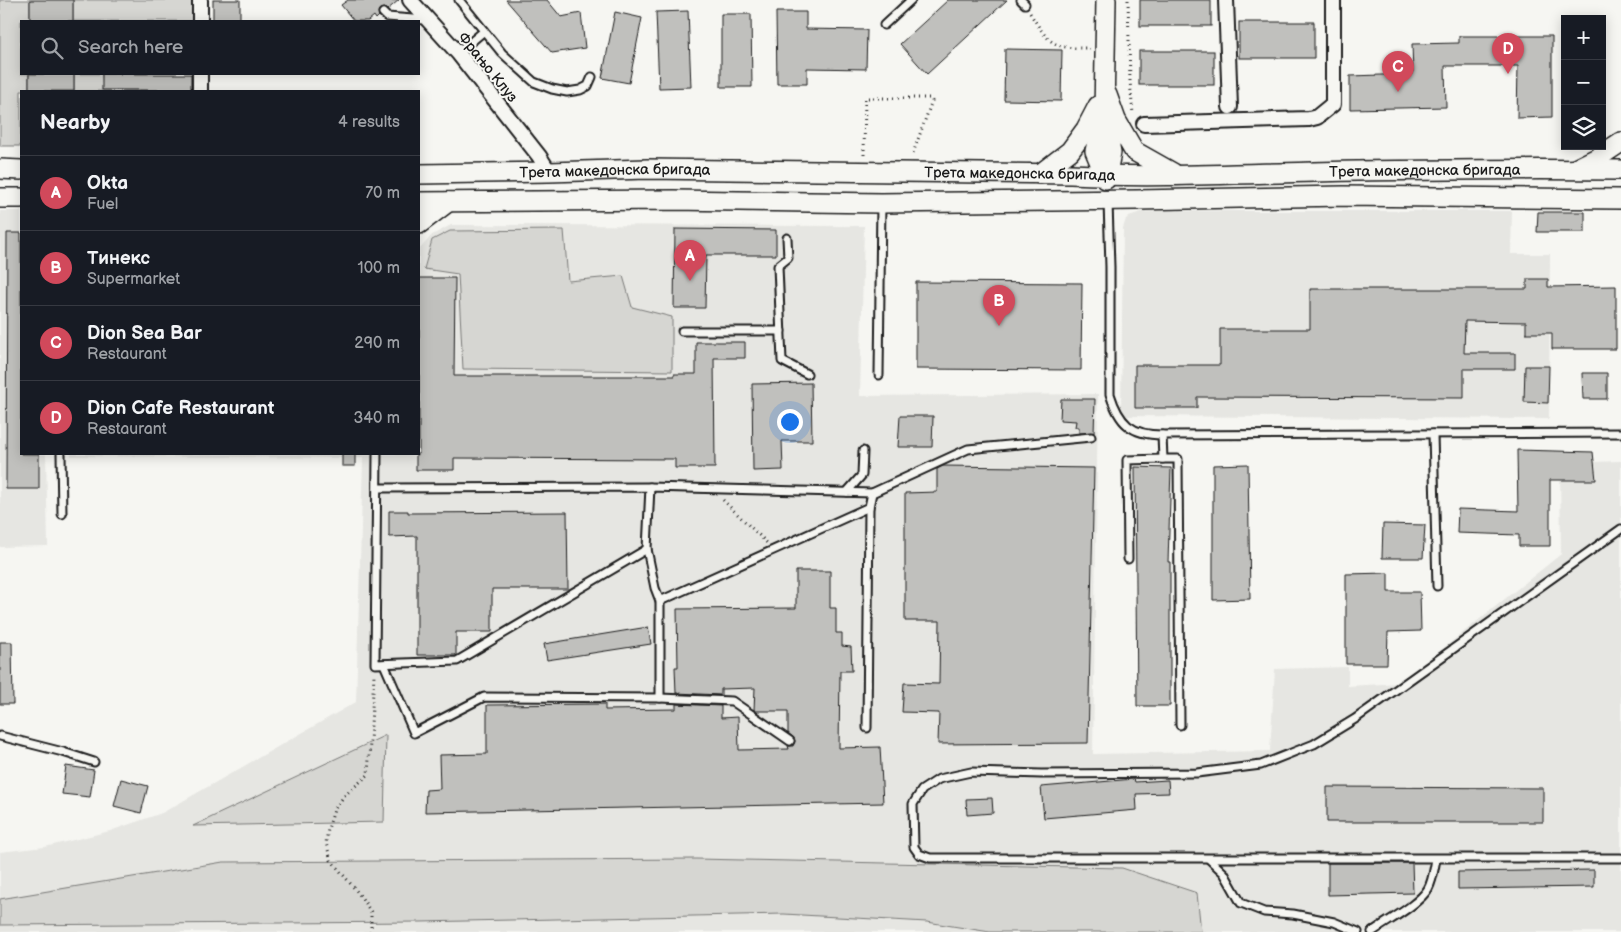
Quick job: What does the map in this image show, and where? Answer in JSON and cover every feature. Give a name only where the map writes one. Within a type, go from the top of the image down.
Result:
[{"type":"street","points":[[200,0],[200,20]]},
{"type":"street","name":"Фрањо Клуз","points":[[410,0],[458,53],[539,156],[549,172]]},
{"type":"street","points":[[1106,0],[1095,50],[1105,89],[1116,120],[1134,151],[1178,175]]},
{"type":"street","points":[[1226,0],[1230,107]]},
{"type":"street","points":[[1139,122],[1309,119],[1316,117],[1333,104],[1333,0]]},
{"type":"street","points":[[200,75],[200,90]]},
{"type":"street","points":[[1105,89],[1104,114],[1111,152],[1105,175],[1108,201]]},
{"type":"street","points":[[1040,174],[1070,151],[1086,129],[1105,89]]},
{"type":"street","points":[[1574,170],[1621,142]]},
{"type":"street","points":[[0,169],[20,170]]},
{"type":"street","name":"Трета македонска бригада","points":[[420,174],[656,169],[1105,175],[1621,170]]},
{"type":"street","name":"Трета македонска бригада","points":[[420,202],[673,200],[881,202],[1108,201],[1344,196],[1621,199]]},
{"type":"street","points":[[0,198],[20,198]]},
{"type":"street","points":[[420,223],[448,202]]},
{"type":"lane","points":[[459,0],[502,52],[534,82],[566,92],[580,90],[588,86],[592,77]]},
{"type":"lane","points":[[884,25],[911,0]]},
{"type":"lane","points":[[384,12],[387,16],[428,20]]},
{"type":"lane","points":[[458,53],[484,31]]},
{"type":"lane","points":[[1108,201],[1110,394],[1118,414],[1129,426],[1140,432],[1150,435],[1621,434]]},
{"type":"lane","points":[[879,375],[881,202]]},
{"type":"lane","points":[[787,238],[788,258],[778,266],[782,361],[807,374]]},
{"type":"lane","points":[[682,331],[781,331]]},
{"type":"lane","points":[[1433,434],[1437,586]]},
{"type":"lane","points":[[1162,435],[1163,459]]},
{"type":"lane","points":[[378,488],[710,487],[872,493],[968,449],[1091,437]]},
{"type":"lane","points":[[847,492],[862,475],[863,451]]},
{"type":"lane","points":[[61,455],[62,514]]},
{"type":"lane","points":[[377,455],[375,664],[457,662],[647,549]]},
{"type":"lane","points":[[1128,559],[1127,460],[1178,459],[1180,725]]},
{"type":"lane","points":[[650,487],[647,549],[655,588],[660,601],[660,698]]},
{"type":"lane","points":[[867,728],[869,507],[872,493]]},
{"type":"lane","points":[[660,601],[869,507]]},
{"type":"lane","points":[[1621,529],[1355,719],[1314,744],[1288,755],[1261,765],[1197,773],[1051,774],[971,772],[939,779],[922,790],[913,804],[914,847],[919,854],[930,858],[1621,858]]},
{"type":"lane","points":[[384,664],[414,733],[484,697],[660,698],[732,701],[790,741]]},
{"type":"lane","points":[[0,736],[94,762]]},
{"type":"lane","points":[[1208,859],[1224,873],[1241,904],[1264,912],[1293,914],[1334,922],[1358,932]]},
{"type":"lane","points":[[1372,932],[1410,906],[1427,890],[1433,876],[1436,859]]},
{"type":"path","points":[[1128,0],[1130,81],[1139,122]]},
{"type":"path","points":[[1023,2],[1043,34],[1055,44],[1070,48],[1095,50]]},
{"type":"path","points":[[864,159],[865,98],[930,98],[932,101],[912,159]]},
{"type":"path","points":[[710,487],[774,549]]},
{"type":"path","points":[[371,932],[371,912],[331,860],[326,843],[334,810],[344,796],[368,775],[375,664]]},
{"type":"shaded area","points":[[0,0],[30,0],[30,20],[20,20],[20,75],[29,75],[29,90],[20,90],[20,146],[0,146]]},
{"type":"shaded area","points":[[73,0],[194,0],[195,20],[73,20]]},
{"type":"shaded area","points":[[74,75],[102,75],[103,90],[74,90]]},
{"type":"shaded area","points":[[0,211],[20,211],[20,455],[46,455],[48,546],[0,547]]},
{"type":"shaded area","points":[[1153,211],[1512,211],[1511,254],[1550,254],[1549,419],[1121,416],[1123,228],[1129,216]]},
{"type":"shaded area","points":[[451,225],[864,226],[860,396],[1098,394],[1093,754],[1270,751],[1275,669],[1348,667],[1348,686],[1400,683],[1561,554],[1560,463],[1621,461],[1621,932],[0,932],[0,852],[45,847],[110,831],[162,813],[356,702],[363,458],[71,455],[420,455],[420,249],[432,235]]},
{"type":"shaded area","points":[[564,230],[568,281],[623,276],[632,307],[672,317],[672,371],[463,369],[458,274],[424,269],[432,240],[450,231]]},
{"type":"shaded area","points":[[386,735],[384,822],[193,826]]},
{"type":"shaded area","points":[[696,859],[1122,868],[1197,893],[1201,932],[990,932],[927,922],[784,914],[420,922],[0,925],[0,899],[223,862]]},
{"type":"building","points":[[30,0],[73,0],[73,20],[30,20]]},
{"type":"building","points":[[213,0],[240,0],[240,20],[213,20]]},
{"type":"building","points":[[348,0],[399,0],[387,10],[384,8],[380,9],[378,12],[379,16],[376,19],[374,16],[369,20],[353,20],[341,5]]},
{"type":"building","points":[[506,0],[547,0],[561,17],[581,13],[585,48],[552,53]]},
{"type":"building","points":[[948,0],[1007,0],[927,74],[900,44]]},
{"type":"building","points":[[1140,0],[1211,0],[1211,26],[1140,26]]},
{"type":"building","points":[[688,11],[691,87],[659,88],[656,12]]},
{"type":"building","points":[[615,12],[642,18],[629,83],[602,78]]},
{"type":"building","points":[[776,12],[806,12],[806,29],[867,30],[866,69],[807,68],[807,84],[777,84]]},
{"type":"building","points":[[721,14],[751,14],[752,87],[721,87]]},
{"type":"building","points":[[1239,22],[1314,22],[1314,58],[1239,58]]},
{"type":"building","points":[[1459,36],[1552,36],[1552,117],[1517,118],[1518,66],[1445,66],[1446,107],[1350,109],[1350,76],[1413,74],[1412,44],[1459,43]]},
{"type":"building","points":[[1005,49],[1062,50],[1061,101],[1004,100]]},
{"type":"building","points":[[1139,51],[1214,51],[1214,85],[1139,85]]},
{"type":"building","points":[[29,75],[74,75],[74,90],[29,90]]},
{"type":"building","points":[[102,75],[191,75],[191,90],[102,90]]},
{"type":"building","points":[[1538,212],[1585,212],[1585,232],[1537,232]]},
{"type":"building","points":[[675,229],[776,230],[776,255],[706,255],[705,308],[674,308]]},
{"type":"building","points":[[7,233],[20,233],[20,455],[39,455],[39,489],[6,489]]},
{"type":"building","points":[[420,278],[455,278],[454,376],[674,376],[674,374],[696,374],[696,342],[745,342],[745,358],[714,358],[715,468],[675,468],[675,459],[454,458],[454,470],[416,470],[416,455],[420,455]]},
{"type":"building","points":[[1527,279],[1548,279],[1548,287],[1616,286],[1616,349],[1552,349],[1552,333],[1526,333],[1526,322],[1465,321],[1464,353],[1515,353],[1515,369],[1464,369],[1464,398],[1197,397],[1197,408],[1135,408],[1135,365],[1220,365],[1220,329],[1310,329],[1310,289],[1527,289]]},
{"type":"building","points":[[916,282],[1082,283],[1081,370],[916,369]]},
{"type":"building","points":[[1525,366],[1549,366],[1548,403],[1524,402]]},
{"type":"building","points":[[1582,373],[1607,373],[1607,399],[1583,399]]},
{"type":"building","points":[[811,383],[812,441],[782,441],[783,470],[753,471],[752,384]]},
{"type":"building","points":[[1061,399],[1095,399],[1094,433],[1079,433],[1079,427],[1075,427],[1076,421],[1060,420]]},
{"type":"building","points":[[900,416],[933,416],[932,447],[898,447]]},
{"type":"building","points":[[1517,450],[1593,452],[1596,480],[1550,480],[1550,546],[1519,546],[1519,535],[1457,533],[1458,509],[1518,511]]},
{"type":"building","points":[[342,455],[355,455],[355,466],[342,466]]},
{"type":"building","points":[[1248,464],[1250,599],[1213,600],[1213,465]]},
{"type":"building","points":[[943,466],[1094,468],[1088,743],[938,744],[939,713],[902,712],[904,683],[939,684],[940,621],[905,621],[905,493],[937,492],[937,469]]},
{"type":"building","points":[[1135,467],[1171,468],[1168,562],[1170,562],[1170,706],[1137,706]]},
{"type":"building","points":[[389,511],[408,511],[408,513],[567,512],[568,589],[492,589],[492,632],[456,632],[456,655],[417,655],[417,536],[389,537]]},
{"type":"building","points":[[1383,524],[1425,525],[1423,558],[1382,558]]},
{"type":"building","points":[[796,571],[830,571],[830,608],[836,608],[836,633],[842,633],[842,646],[851,647],[852,671],[840,671],[839,748],[880,747],[883,803],[425,812],[426,790],[440,789],[439,755],[487,754],[487,705],[605,704],[605,710],[676,709],[676,704],[721,706],[721,718],[738,717],[739,750],[789,749],[788,746],[793,746],[795,741],[788,733],[788,711],[754,710],[755,688],[721,689],[721,695],[676,693],[675,667],[678,667],[677,609],[796,608]]},
{"type":"building","points":[[1388,573],[1388,592],[1420,592],[1421,631],[1388,632],[1387,664],[1346,664],[1346,574]]},
{"type":"building","points":[[648,627],[651,644],[547,660],[544,644]]},
{"type":"building","points":[[0,642],[12,642],[13,704],[0,704]]},
{"type":"building","points":[[66,766],[94,770],[90,797],[62,794]]},
{"type":"building","points":[[121,779],[148,786],[141,813],[114,806]]},
{"type":"building","points":[[1134,779],[1135,782],[1168,780],[1169,793],[1136,794],[1137,810],[1044,818],[1041,787]]},
{"type":"building","points":[[1327,787],[1543,788],[1543,822],[1327,822]]},
{"type":"building","points":[[992,798],[993,813],[967,815],[966,799]]},
{"type":"building","points":[[1328,863],[1412,863],[1413,893],[1328,895]]},
{"type":"building","points":[[1594,870],[1594,887],[1458,889],[1458,872]]},
{"type":"place","name":"Dion Cafe Restaurant","points":[[1508,74]]},
{"type":"place","name":"Dion Sea Bar","points":[[1398,92]]},
{"type":"place","name":"Okta","points":[[690,281]]},
{"type":"place","name":"Тинекс","points":[[999,326]]}]
